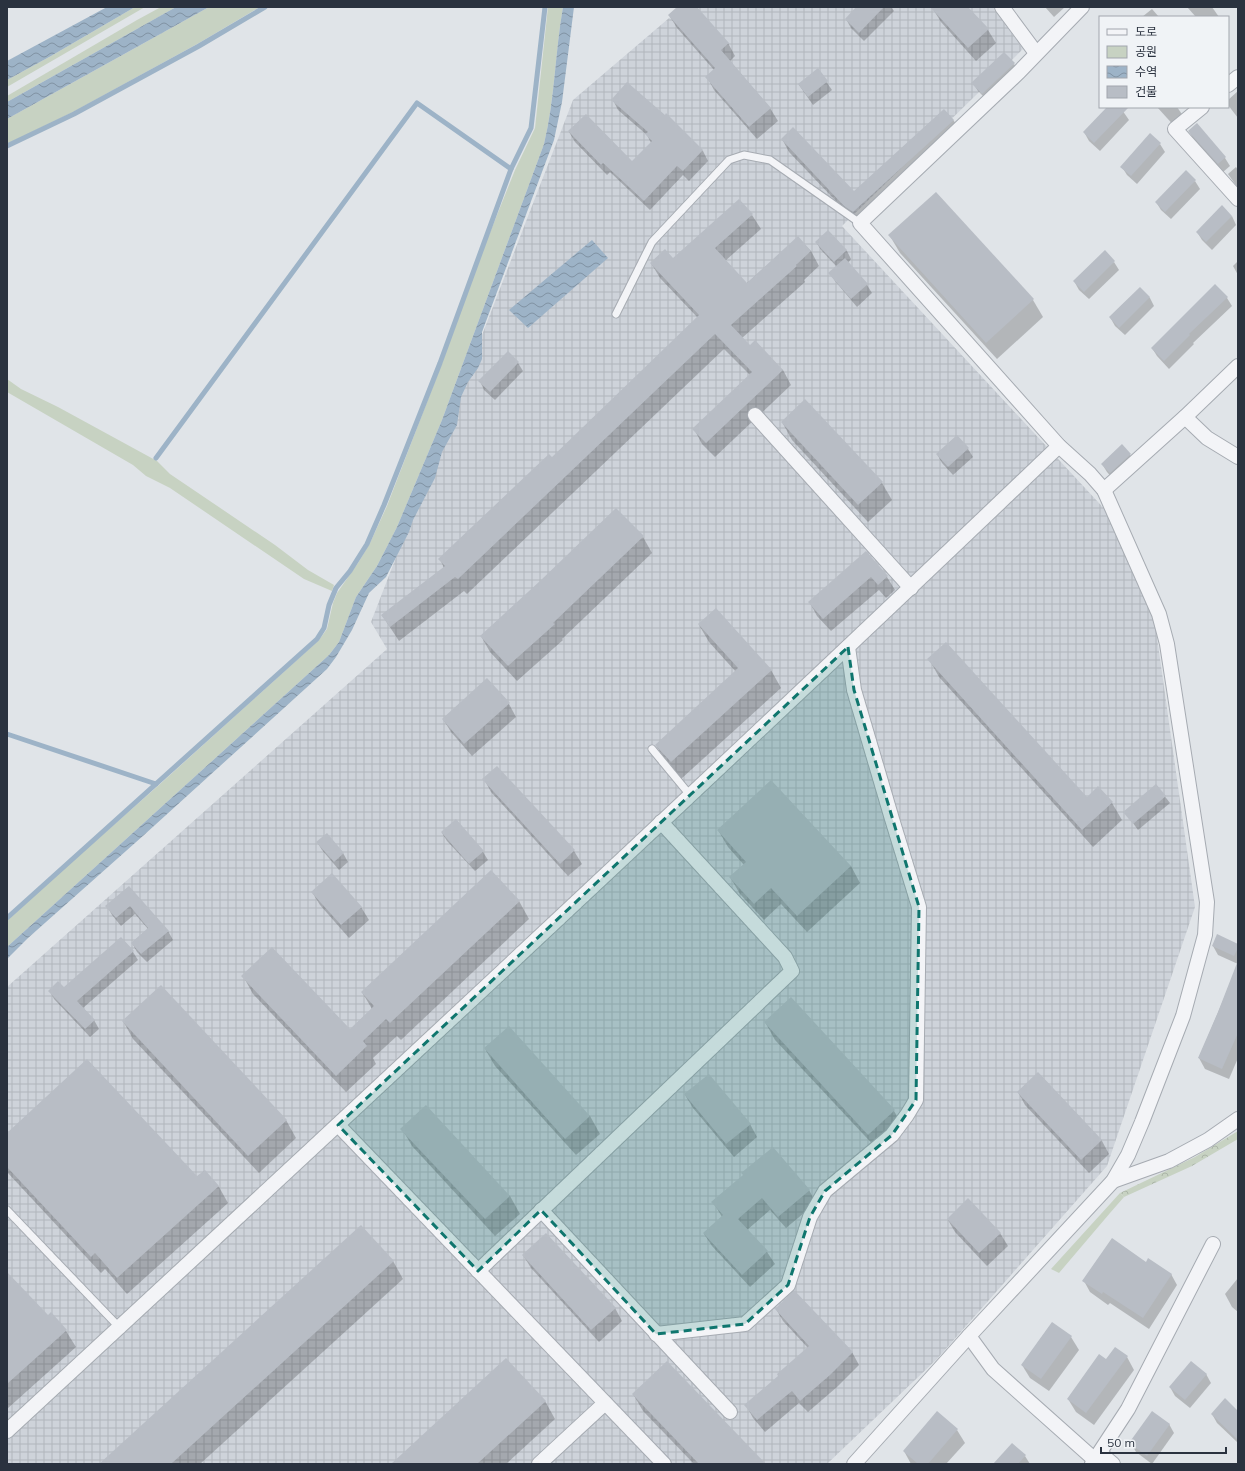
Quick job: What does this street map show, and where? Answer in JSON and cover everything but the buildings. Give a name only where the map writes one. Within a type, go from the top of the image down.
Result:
[{"type":"street","points":[[1002,7],[1036,53]]},
{"type":"street","points":[[854,1464],[1113,1181],[1128,1155],[1142,1122],[1183,1016],[1205,935],[1207,902],[1167,644],[1159,614],[1104,490],[1090,474],[1059,446],[860,223],[1019,72],[1082,7]]},
{"type":"street","points":[[1229,85],[1238,77]]},
{"type":"street","points":[[1201,108],[1175,129],[1238,199]]},
{"type":"street","points":[[1104,490],[1185,417],[1238,366]]},
{"type":"street","points":[[755,415],[911,588]]},
{"type":"street","points":[[1185,417],[1207,438],[1238,457]]},
{"type":"street","points":[[7,1431],[338,1125],[911,588],[1059,446]]},
{"type":"street","points":[[656,1334],[745,1324],[788,1286],[810,1217],[825,1191],[892,1135],[916,1100],[919,907],[854,690],[848,647]]},
{"type":"street","points":[[478,1270],[792,971],[785,957],[661,822]]},
{"type":"street","points":[[1113,1181],[1169,1161],[1208,1140],[1238,1119]]},
{"type":"street","points":[[338,1125],[664,1464]]},
{"type":"street","points":[[541,1210],[730,1412]]},
{"type":"street","points":[[1096,1459],[1128,1409],[1213,1244]]},
{"type":"street","points":[[970,1336],[993,1369],[1096,1459],[1113,1464]]},
{"type":"street","points":[[539,1464],[604,1403]]},
{"type":"lane","points":[[616,314],[652,242],[729,160],[739,156],[744,155],[770,160],[860,223]]},
{"type":"lane","points":[[652,750],[690,795]]},
{"type":"lane","points":[[7,1210],[119,1327]]},
{"type":"highlighted area","points":[[848,647],[854,690],[919,907],[916,1100],[892,1135],[825,1191],[810,1217],[788,1285],[745,1324],[656,1334],[541,1210],[478,1271],[338,1125]]},
{"type":"shaded area","points":[[682,7],[993,7],[1023,49],[842,226],[1111,516],[1155,623],[1195,907],[1107,1166],[937,1359],[827,1464],[7,1464],[7,987],[387,649],[371,622],[573,100]]},
{"type":"green space","points":[[135,7],[145,7],[7,87],[7,80]]},
{"type":"green space","points":[[161,7],[176,7],[7,102],[7,96]]},
{"type":"green space","points":[[209,7],[260,7],[199,43],[73,112],[7,144],[7,119]]},
{"type":"green space","points":[[548,7],[563,7],[553,93],[544,144],[442,420],[397,527],[377,566],[356,597],[339,642],[329,655],[7,947],[7,921],[319,640],[327,629],[337,593],[370,543],[387,506],[442,363],[481,255],[515,170],[535,128]]},
{"type":"green space","points":[[7,379],[21,389],[58,407],[157,461],[170,474],[275,545],[308,570],[334,585],[332,591],[304,579],[170,488],[146,476],[133,465],[7,392]]},
{"type":"green space","points":[[1238,1131],[1238,1139],[1192,1166],[1124,1197],[1120,1193],[1195,1157]]},
{"type":"green space","points":[[1120,1193],[1124,1197],[1059,1273],[1051,1269]]},
{"type":"water","points":[[107,7],[135,7],[7,80],[7,61]]},
{"type":"water","points":[[176,7],[209,7],[7,119],[7,102]]},
{"type":"water","points":[[563,7],[574,7],[562,102],[554,140],[482,332],[482,359],[461,397],[457,425],[442,452],[435,478],[386,577],[369,593],[352,630],[327,669],[28,938],[7,959],[7,947],[329,655],[339,642],[356,597],[377,566],[397,527],[442,420],[544,144],[553,93]]},
{"type":"water","points":[[592,240],[608,258],[528,328],[509,310]]},
{"type":"waterway","points":[[7,146],[74,114],[199,46],[265,7]]},
{"type":"waterway","points":[[7,918],[317,639],[324,628],[329,605],[336,588],[350,571],[367,544],[384,505],[440,363],[511,169],[531,128],[545,7]]},
{"type":"waterway","points":[[156,458],[417,103],[511,169]]},
{"type":"waterway","points":[[7,734],[156,784]]}]
